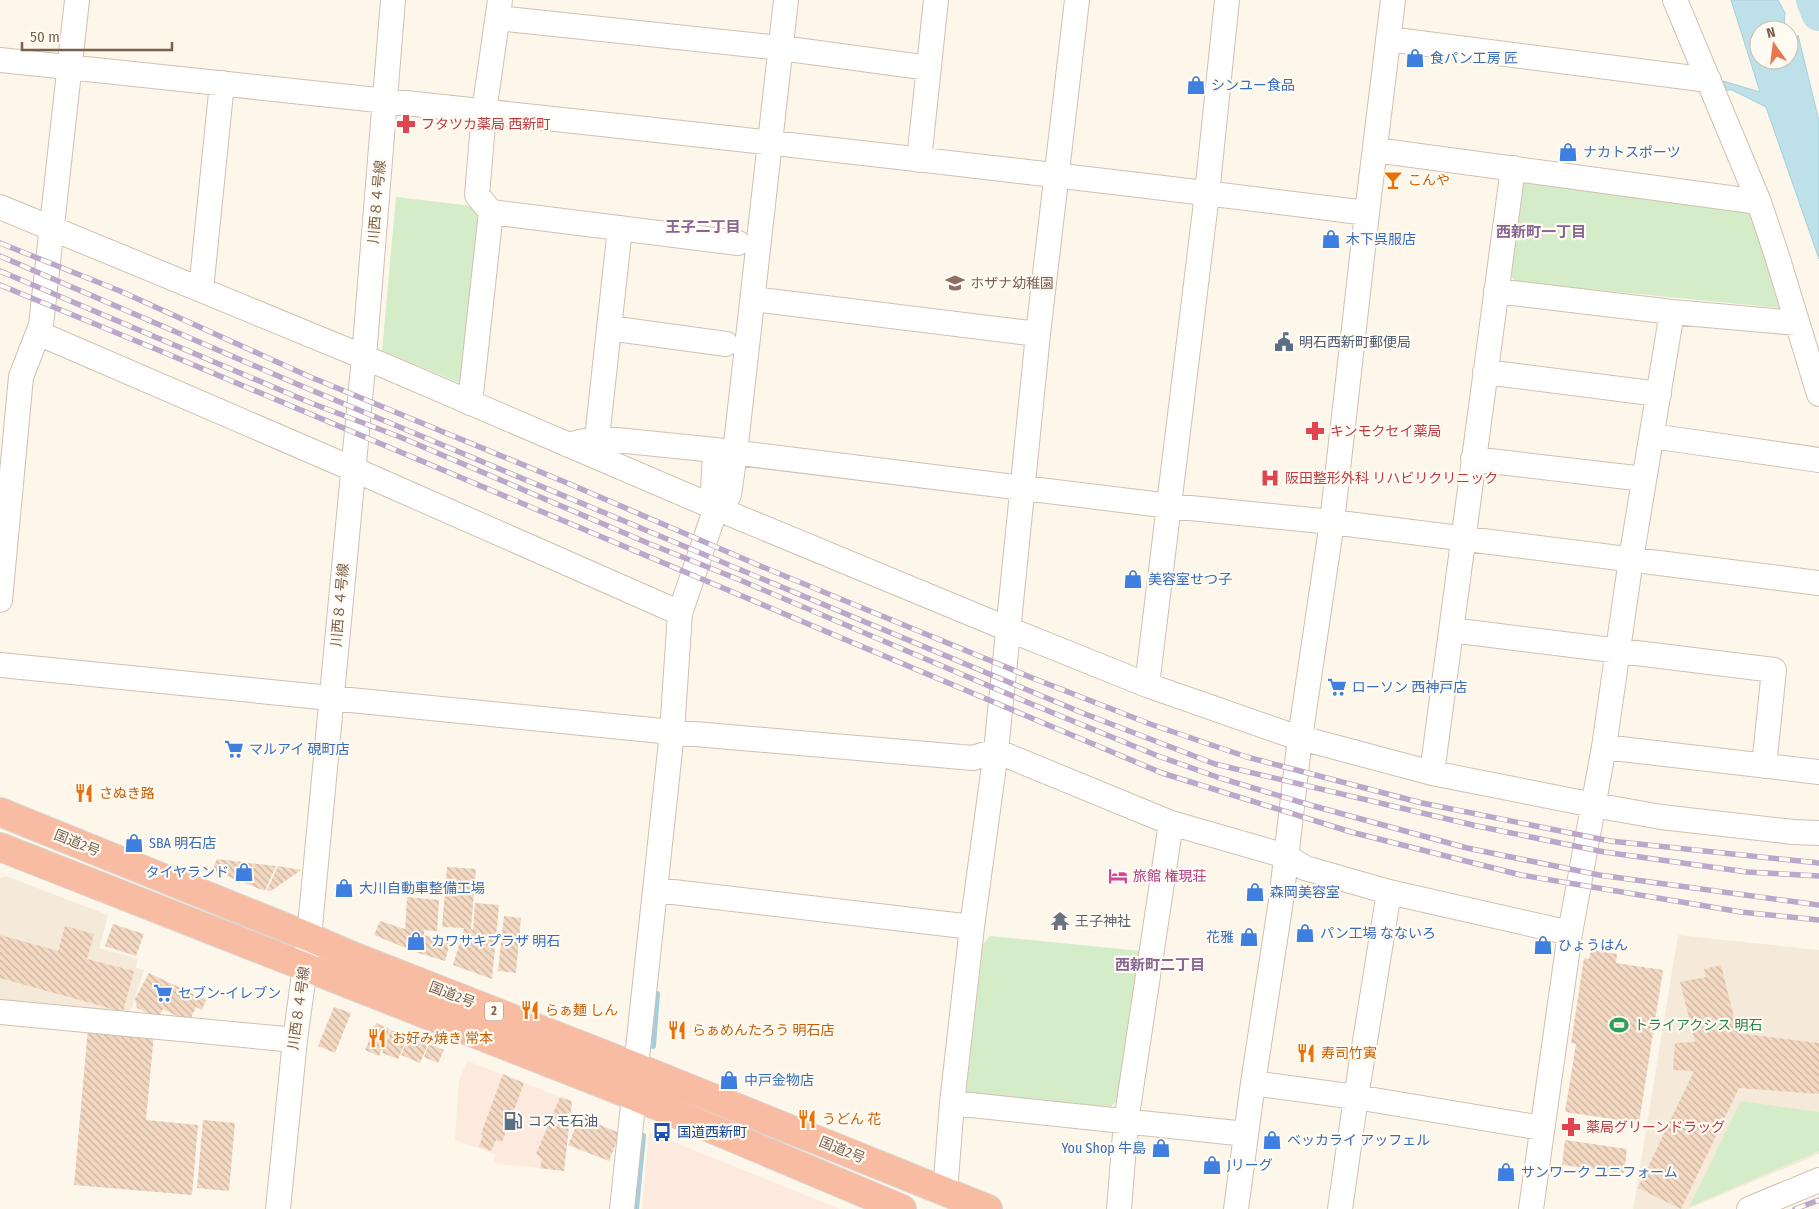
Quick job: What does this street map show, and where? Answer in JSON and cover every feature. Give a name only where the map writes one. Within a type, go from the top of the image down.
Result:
[{"type":"highway","name":"国道2号","points":[[0,812],[350,955],[636,1067],[988,1209]]},
{"type":"highway","name":"国道2号","points":[[0,847],[634,1096],[902,1209]]},
{"type":"street","points":[[0,600],[11,376],[41,325],[76,0]]},
{"type":"street","name":"川西８４号線","points":[[278,1209],[294,1040],[309,937],[354,469],[393,0]]},
{"type":"street","points":[[636,1067],[672,732],[680,613],[716,508],[713,491],[725,452],[753,299],[786,0]]},
{"type":"street","points":[[919,160],[936,0]]},
{"type":"street","points":[[945,1192],[952,1104],[972,927],[996,751],[1038,334],[1078,0]]},
{"type":"street","points":[[1147,685],[1207,194],[1227,0]]},
{"type":"street","points":[[1236,1209],[1281,902],[1300,738],[1332,522],[1393,0]]},
{"type":"street","points":[[1675,0],[1759,202],[1778,256],[1819,394]]},
{"type":"street","points":[[738,243],[491,212],[477,195],[484,112],[499,9],[928,68]]},
{"type":"street","points":[[1388,39],[1709,80]]},
{"type":"street","points":[[0,60],[770,143],[1367,213]]},
{"type":"street","points":[[201,290],[222,83]]},
{"type":"street","points":[[1375,150],[1759,202]]},
{"type":"street","points":[[1432,773],[1513,168]]},
{"type":"street","points":[[0,208],[364,357],[716,508],[1008,629],[1147,685],[1300,738],[1432,773],[1594,805],[1662,816],[1793,832],[1819,833]]},
{"type":"street","points":[[470,403],[491,212]]},
{"type":"street","points":[[597,438],[620,228]]},
{"type":"street","points":[[1496,291],[1672,312],[1797,323]]},
{"type":"street","points":[[753,299],[1038,334]]},
{"type":"street","points":[[1531,1209],[1570,933],[1604,747],[1631,559],[1672,312]]},
{"type":"street","points":[[609,328],[726,344]]},
{"type":"street","points":[[38,333],[354,469],[680,613]]},
{"type":"street","points":[[1485,372],[1658,394]]},
{"type":"street","points":[[1652,436],[1819,460]]},
{"type":"street","points":[[568,445],[597,438],[725,452],[1170,506],[1332,522],[1819,583]]},
{"type":"street","points":[[1473,459],[1644,479]]},
{"type":"street","points":[[1450,630],[1774,670],[1764,766]]},
{"type":"street","points":[[0,665],[672,732],[973,758],[996,751],[1171,823],[1286,856],[1305,868],[1390,892],[1570,933]]},
{"type":"street","points":[[1604,747],[1819,772]]},
{"type":"street","points":[[1119,1209],[1126,1122],[1171,823]]},
{"type":"street","points":[[656,890],[972,927]]},
{"type":"street","points":[[1340,1209],[1356,1096],[1390,892]]},
{"type":"street","points":[[0,1012],[294,1040]]},
{"type":"street","points":[[1253,1083],[1356,1096],[1542,1128]]},
{"type":"street","points":[[622,1209],[634,1096]]},
{"type":"street","points":[[952,1104],[1246,1134]]},
{"type":"street","points":[[1749,1209],[1819,1180]]},
{"type":"shaded area","points":[[6,876],[108,915],[99,948],[138,959],[136,967],[144,970],[128,1020],[0,1005],[0,878]]},
{"type":"shaded area","points":[[1678,935],[1819,950],[1819,1154],[1688,1209],[1633,1209]]},
{"type":"shaded area","name":"コスモ石油","points":[[468,1061],[560,1097],[564,1171],[493,1163],[495,1154],[455,1140],[459,1079]]},
{"type":"shaded area","points":[[649,1132],[840,1209],[642,1209]]},
{"type":"green space","points":[[1530,178],[1751,209],[1781,308],[1516,282],[1507,271],[1521,183]]},
{"type":"green space","points":[[396,197],[472,206],[480,216],[462,384],[382,351]]},
{"type":"green space","points":[[990,936],[1141,951],[1118,1100],[1109,1108],[966,1094],[983,944]]},
{"type":"green space","points":[[1741,1101],[1819,1112],[1819,1151],[1689,1207]]},
{"type":"water","points":[[1731,0],[1778,0],[1785,13],[1785,20],[1749,20],[1749,57]]},
{"type":"water","points":[[1799,39],[1819,121],[1819,259],[1766,107],[1732,90],[1726,90],[1723,81],[1760,92],[1753,70],[1799,70]]},
{"type":"building","points":[[217,859],[276,866],[265,891],[212,870]]},
{"type":"building","points":[[278,866],[301,870],[271,891],[267,890]]},
{"type":"building","points":[[447,867],[476,869],[471,929],[473,930],[475,903],[499,905],[492,979],[453,965],[464,928],[442,927]]},
{"type":"building","points":[[407,897],[439,900],[437,931],[424,930],[424,935],[450,943],[445,961],[418,953],[374,935],[380,921],[405,929]]},
{"type":"building","points":[[504,916],[521,918],[516,973],[498,971]]},
{"type":"building","points":[[113,924],[144,934],[136,956],[105,946]]},
{"type":"building","points":[[65,926],[94,934],[87,959],[134,971],[123,1012],[0,978],[0,935],[58,951]]},
{"type":"building","points":[[1591,950],[1617,954],[1616,963],[1663,970],[1639,1123],[1565,1112],[1576,1044],[1571,1043],[1584,958],[1589,959]]},
{"type":"building","points":[[1721,965],[1738,1033],[1819,1043],[1819,1094],[1739,1088],[1681,1209],[1638,1188],[1694,1071],[1673,1070],[1675,1043],[1695,1042],[1680,982],[1706,977],[1704,969]]},
{"type":"building","points":[[149,973],[206,1000],[202,1010],[196,1007],[189,1022],[163,1009],[158,1018],[137,1008],[135,999]]},
{"type":"building","points":[[334,1007],[351,1013],[335,1053],[318,1046]]},
{"type":"building","points":[[376,1023],[390,1029],[379,1056],[365,1050]]},
{"type":"building","points":[[88,1028],[154,1034],[146,1120],[198,1125],[192,1195],[74,1185]]},
{"type":"building","points":[[391,1030],[408,1037],[398,1059],[382,1053]]},
{"type":"building","points":[[409,1036],[428,1044],[420,1063],[401,1055]]},
{"type":"building","points":[[429,1044],[444,1050],[438,1063],[424,1057]]},
{"type":"building","points":[[503,1074],[524,1083],[502,1142],[496,1140],[491,1151],[479,1146],[483,1135],[481,1134]]},
{"type":"building","points":[[560,1097],[572,1101],[564,1171],[540,1168],[542,1159],[536,1154]]},
{"type":"building","points":[[580,1117],[620,1133],[609,1161],[568,1145]]},
{"type":"building","points":[[203,1120],[235,1123],[229,1191],[197,1188]]},
{"type":"building","points":[[1565,1140],[1627,1149],[1624,1173],[1562,1165]]},
{"type":"waterway","points":[[1814,0],[1819,13]]},
{"type":"waterway","points":[[653,1046],[657,994]]},
{"type":"waterway","points":[[636,1209],[643,1136]]},
{"type":"railway","points":[[0,243],[120,291],[308,376],[572,485],[758,565],[1030,677],[1150,724],[1247,757],[1422,803],[1610,841],[1819,863]]},
{"type":"railway","points":[[0,256],[292,382],[1085,714],[1215,764],[1477,826],[1604,852],[1747,872],[1819,876]]},
{"type":"railway","points":[[0,271],[311,403],[400,437],[1029,703],[1158,756],[1220,778],[1467,848],[1599,875],[1819,905]]},
{"type":"railway","points":[[0,285],[1162,773],[1351,832],[1521,875],[1741,912],[1819,920]]},
{"type":"railway","points":[[1795,1209],[1819,1200]]},
{"type":"place","name":"食パン工房 匠","points":[[1415,58]]},
{"type":"place","name":"シンユー食品","points":[[1196,85]]},
{"type":"place","name":"フタツカ薬局 西新町","points":[[406,124]]},
{"type":"place","name":"ナカトスポーツ","points":[[1568,152]]},
{"type":"place","name":"こんや","points":[[1393,180]]},
{"type":"place","name":"木下呉服店","points":[[1331,239]]},
{"type":"place","name":"ホザナ幼稚園","points":[[955,283]]},
{"type":"place","name":"明石西新町郵便局","points":[[1284,342]]},
{"type":"place","name":"キンモクセイ薬局","points":[[1315,431]]},
{"type":"place","name":"阪田整形外科 リハビリクリニック","points":[[1270,478]]},
{"type":"place","name":"美容室せつ子","points":[[1133,579]]},
{"type":"place","name":"ローソン 西神戸店","points":[[1337,687]]},
{"type":"place","name":"マルアイ 硯町店","points":[[234,749]]},
{"type":"place","name":"さぬき路","points":[[84,793]]},
{"type":"place","name":"SBA 明石店","points":[[134,843]]},
{"type":"place","name":"タイヤランド","points":[[244,872]]},
{"type":"place","name":"旅館 権現荘","points":[[1118,876]]},
{"type":"place","name":"大川自動車整備工場","points":[[344,888]]},
{"type":"place","name":"森岡美容室","points":[[1255,892]]},
{"type":"place","name":"王子神社","points":[[1060,921]]},
{"type":"place","name":"パン工場 なないろ","points":[[1305,933]]},
{"type":"place","name":"花雅","points":[[1249,937]]},
{"type":"place","name":"カワサキプラザ 明石","points":[[416,941]]},
{"type":"place","name":"ひょうはん","points":[[1543,945]]},
{"type":"place","name":"セブン-イレブン","points":[[163,993]]},
{"type":"place","name":"らぁ麺 しん","points":[[530,1010]]},
{"type":"place","name":"トライアクシス 明石","points":[[1619,1025]]},
{"type":"place","name":"らぁめんたろう 明石店","points":[[677,1030]]},
{"type":"place","name":"お好み焼き 常本","points":[[377,1038]]},
{"type":"place","name":"寿司竹寅","points":[[1306,1053]]},
{"type":"place","name":"中戸金物店","points":[[729,1080]]},
{"type":"place","name":"うどん 花","points":[[807,1119]]},
{"type":"place","name":"コスモ石油","points":[[513,1121]]},
{"type":"place","name":"薬局グリーンドラッグ","points":[[1571,1127]]},
{"type":"place","name":"国道西新町","points":[[662,1132]]},
{"type":"place","name":"ベッカライ アッフェル","points":[[1272,1140]]},
{"type":"place","name":"You Shop 牛島","points":[[1161,1148]]},
{"type":"place","name":"Jリーグ","points":[[1212,1165]]},
{"type":"place","name":"サンワーク ユニフォーム","points":[[1506,1172]]},
{"type":"district","name":"王子二丁目","points":[[703,227]]},
{"type":"district","name":"西新町一丁目","points":[[1541,232]]},
{"type":"district","name":"西新町二丁目","points":[[1160,965]]}]
